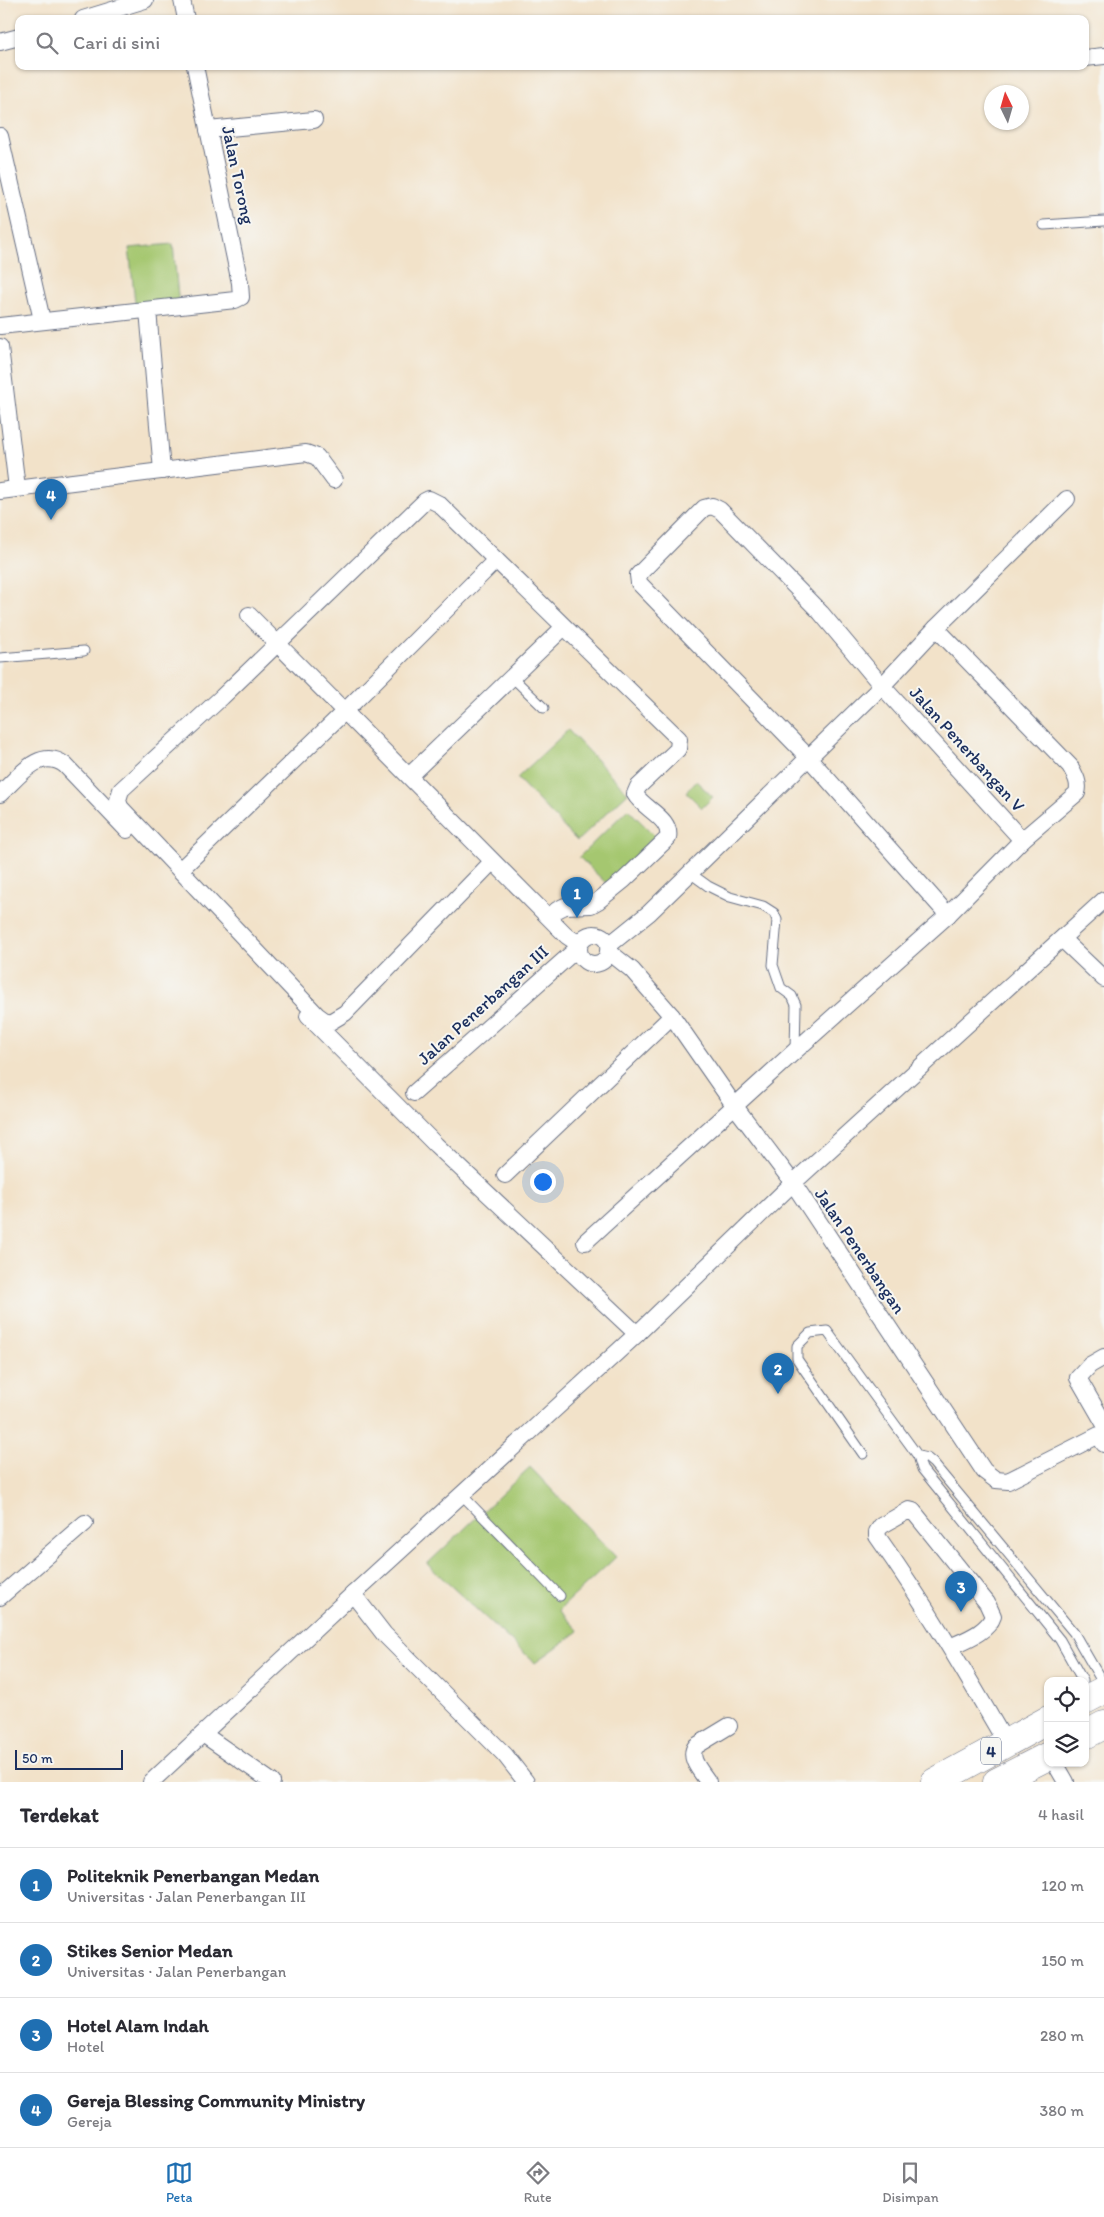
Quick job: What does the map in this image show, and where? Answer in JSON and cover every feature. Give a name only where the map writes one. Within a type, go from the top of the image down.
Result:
[{"type":"highway","name":"4","points":[[935,1782],[1044,1722]]},
{"type":"highway","name":"4","points":[[1002,1780],[1044,1758]]},
{"type":"street","points":[[90,15],[103,7],[145,0]]},
{"type":"street","points":[[182,0],[185,15]]},
{"type":"street","points":[[0,42],[15,38]]},
{"type":"street","points":[[1089,58],[1104,56]]},
{"type":"street","name":"Jalan Torong","points":[[148,310],[235,300],[241,297],[242,293],[196,70]]},
{"type":"street","points":[[208,130],[314,120]]},
{"type":"street","points":[[0,136],[42,320]]},
{"type":"street","points":[[0,326],[148,310],[162,471]]},
{"type":"street","points":[[0,347],[17,488]]},
{"type":"street","points":[[0,491],[306,454],[317,457],[334,480]]},
{"type":"street","points":[[492,862],[345,1013],[330,1022],[317,1015],[120,807],[119,793],[429,499],[439,504],[679,739],[680,744],[672,756],[638,787],[635,794],[664,823],[669,833],[668,838],[624,880],[592,905],[565,906],[557,910],[550,917]]},
{"type":"street","points":[[249,615],[492,862],[579,946],[582,958],[593,963],[604,959],[608,949],[649,913],[882,686],[936,628],[1067,500]]},
{"type":"street","name":"Jalan Penerbangan V","points":[[808,757],[639,583],[638,575],[704,508],[712,506],[720,510],[821,613],[882,686],[1022,840]]},
{"type":"street","points":[[180,870],[344,712],[496,560]]},
{"type":"street","points":[[409,776],[564,626]]},
{"type":"street","points":[[585,1242],[795,1050],[948,916],[1022,840],[1077,793],[1077,777],[1070,766],[936,628]]},
{"type":"street","points":[[808,757],[948,916]]},
{"type":"street","points":[[0,794],[28,767],[43,759],[57,759],[65,765],[183,890],[436,1145],[637,1334]]},
{"type":"street","points":[[151,1782],[637,1334],[793,1183],[1104,900]]},
{"type":"street","points":[[579,946],[585,938],[595,934],[602,937],[608,949]]},
{"type":"street","points":[[1062,939],[1104,979]]},
{"type":"street","name":"Jalan Penerbangan III","points":[[414,1093],[579,946]]},
{"type":"street","name":"Jalan Penerbangan","points":[[608,949],[632,970],[672,1016],[734,1105],[793,1183],[967,1446],[989,1475],[996,1480],[1008,1481],[1103,1434]]},
{"type":"street","points":[[505,1175],[672,1016]]},
{"type":"street","points":[[1103,1434],[1078,1378],[1090,1365],[1104,1357]]},
{"type":"street","points":[[950,1647],[977,1634],[991,1621],[993,1616],[987,1603],[913,1511],[909,1510],[881,1526],[876,1532],[877,1536],[908,1580],[950,1647],[1006,1742]]},
{"type":"street","points":[[0,1597],[84,1523]]},
{"type":"street","points":[[353,1594],[384,1634],[505,1755],[526,1782]]},
{"type":"street","points":[[708,1782],[693,1758],[694,1750],[729,1726]]},
{"type":"street","points":[[203,1734],[272,1782]]},
{"type":"street","points":[[1057,1767],[1066,1782]]},
{"type":"lane","points":[[1044,225],[1104,221]]},
{"type":"lane","points":[[0,658],[84,651]]},
{"type":"lane","points":[[511,676],[544,708]]},
{"type":"lane","points":[[690,873],[708,886],[730,897],[762,906],[774,913],[777,920],[773,965],[780,988],[792,996],[796,1004],[795,1050]]},
{"type":"lane","points":[[863,1454],[797,1359],[797,1346],[810,1333],[827,1331],[918,1456],[922,1469],[1060,1640],[1092,1689]]},
{"type":"lane","points":[[918,1456],[928,1458],[1074,1633],[1092,1689]]},
{"type":"lane","points":[[462,1495],[560,1596]]},
{"type":"green space","points":[[173,244],[179,306],[136,311],[129,248]]},
{"type":"green space","points":[[568,730],[628,793],[577,841],[517,778]]},
{"type":"green space","points":[[696,781],[713,797],[702,808],[686,792]]},
{"type":"green space","points":[[628,809],[655,836],[607,884],[579,857]]},
{"type":"green space","points":[[530,1467],[616,1557],[559,1610],[579,1631],[535,1663],[427,1564]]},
{"type":"place","name":"Gereja Blessing Community Ministry","points":[[51,520]]},
{"type":"place","name":"Politeknik Penerbangan Medan","points":[[577,918]]},
{"type":"place","name":"Stikes Senior Medan","points":[[778,1394]]},
{"type":"place","name":"Hotel Alam Indah","points":[[961,1612]]}]
